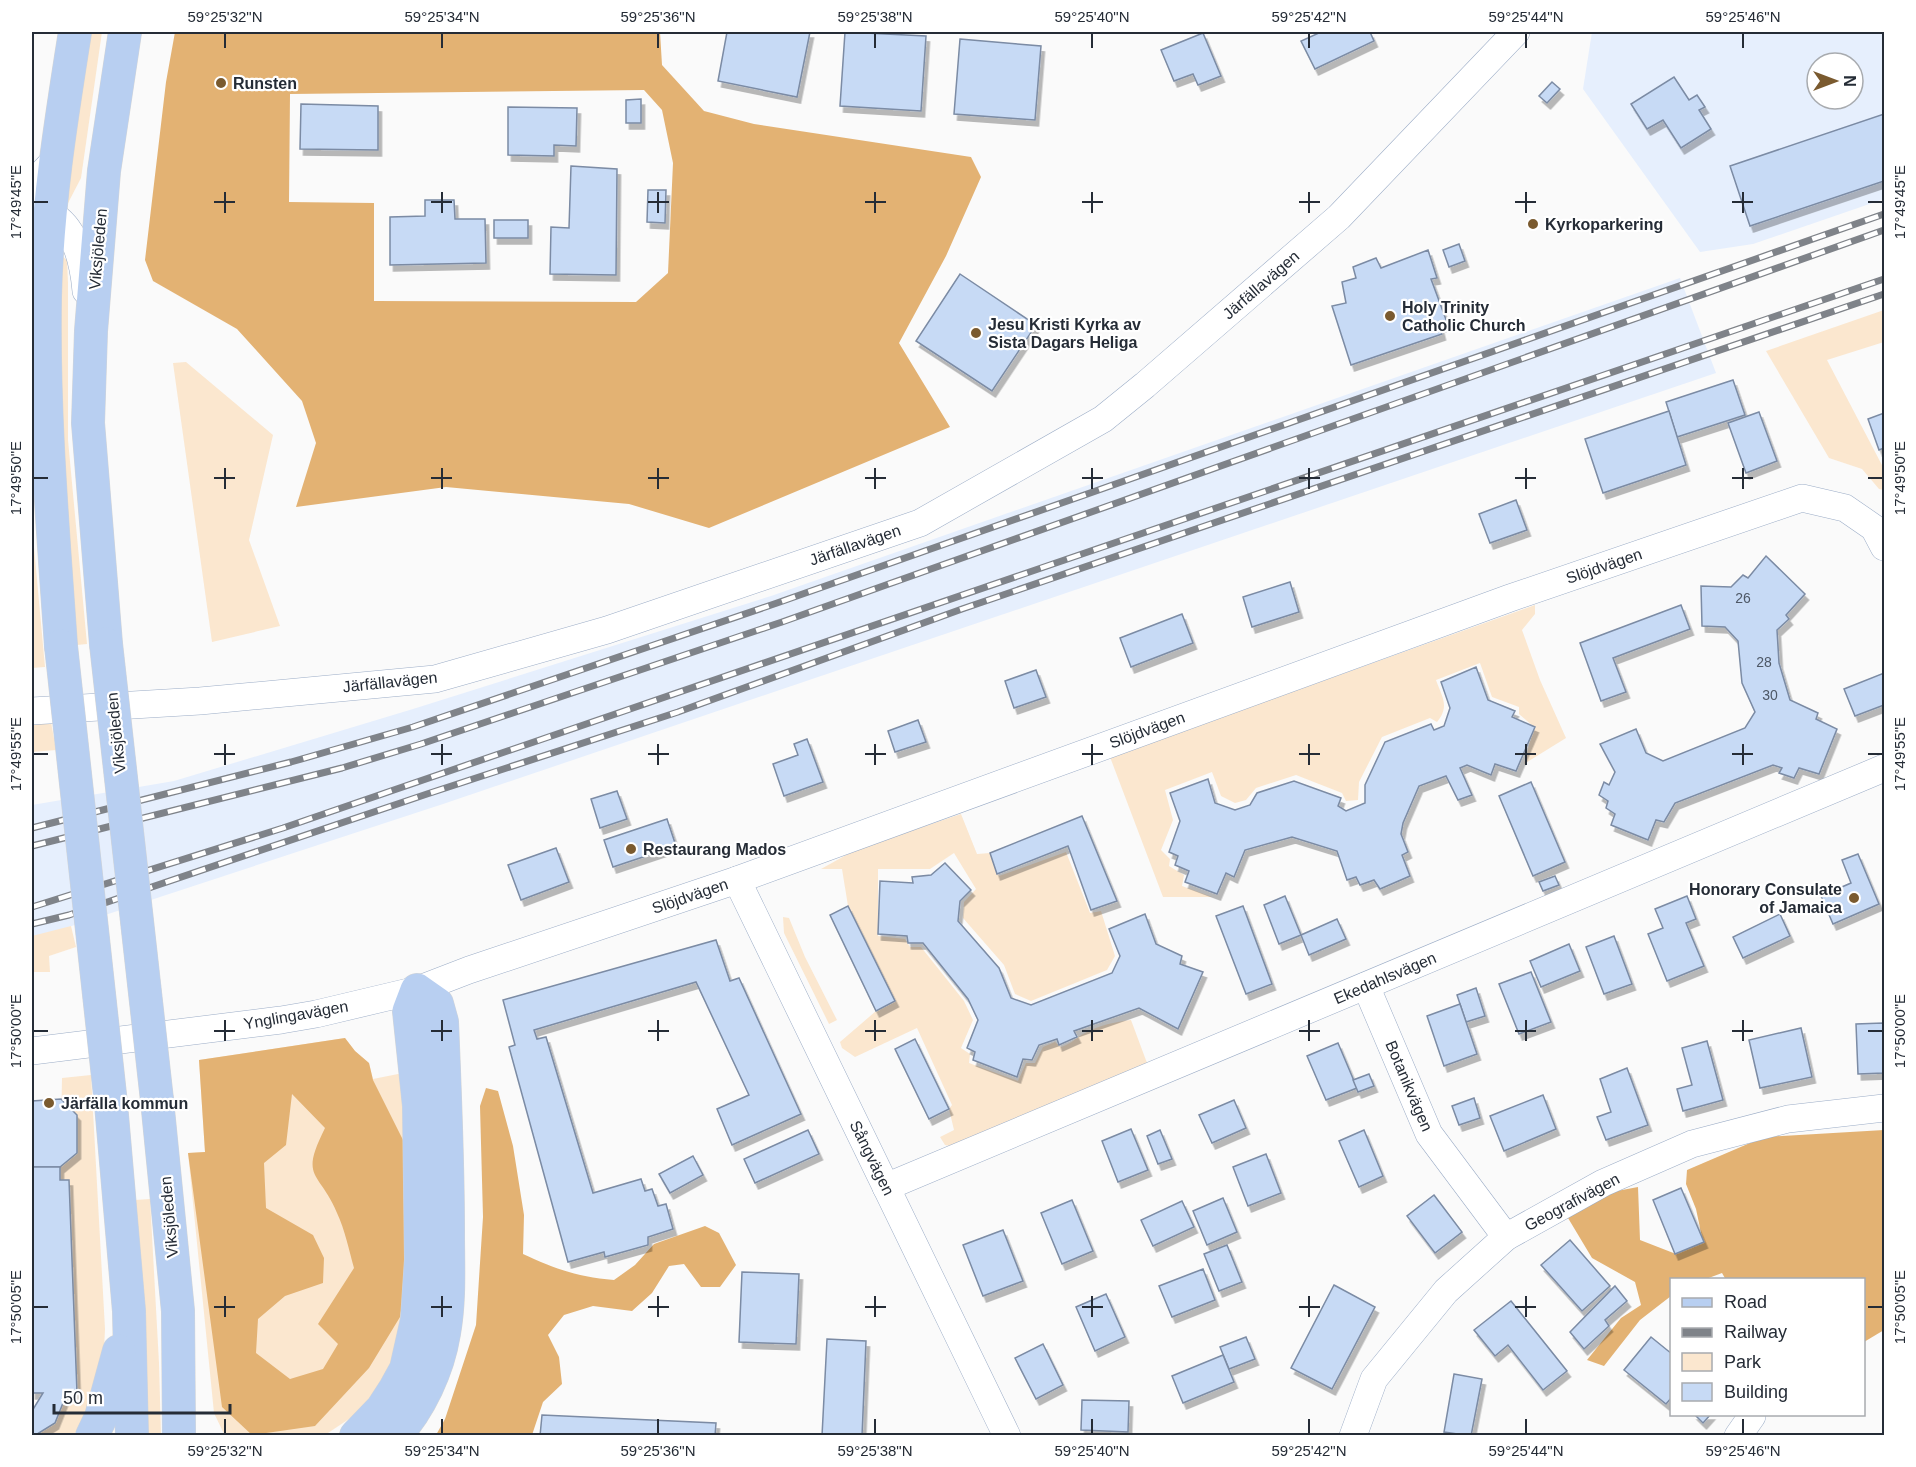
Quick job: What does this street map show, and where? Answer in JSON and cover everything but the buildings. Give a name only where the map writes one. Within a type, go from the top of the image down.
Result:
[{"type":"main road","points":[[75,32],[54,161],[47,228],[45,403],[61,646],[111,1104],[129,1311],[132,1436]]},
{"type":"main road","name":"Viksjöleden","points":[[125,32],[104,171],[91,331],[88,423],[106,644],[178,1311],[179,1436]]},
{"type":"main road","points":[[356,1436],[382,1409],[395,1389],[406,1368],[417,1320],[421,1260],[419,1106],[409,1011],[417,990],[437,1004],[442,1022],[448,1178],[448,1292],[444,1334],[435,1366],[421,1400],[395,1436]]},
{"type":"main road","points":[[92,1436],[101,1417],[129,1311]]},
{"type":"main road","points":[[178,1311],[196,1436]]},
{"type":"street","name":"Järfällavägen","points":[[32,711],[200,701],[435,679],[608,630],[920,523],[1103,419],[1145,385],[1339,217],[1516,32]]},
{"type":"street","points":[[32,184],[54,161]]},
{"type":"street","points":[[91,331],[83,263],[47,228],[85,212],[104,171]]},
{"type":"street","points":[[32,317],[45,403]]},
{"type":"street","name":"Slöjdvägen","points":[[417,990],[469,970],[737,880],[1510,598],[1802,498],[1845,508],[1881,533]]},
{"type":"street","name":"Ekedahlsvägen","points":[[886,1187],[1884,768]]},
{"type":"street","name":"Sångvägen","points":[[737,880],[1007,1436]]},
{"type":"street","name":"Botanikvägen","points":[[1366,986],[1429,1134],[1506,1237]]},
{"type":"street","name":"Ynglingavägen","points":[[32,1051],[281,1020],[417,990]]},
{"type":"street","name":"Geografivägen","points":[[1353,1436],[1374,1379],[1446,1291],[1506,1237],[1603,1183],[1692,1144],[1788,1119],[1884,1108]]},
{"type":"shaded area","points":[[175,32],[660,32],[662,65],[704,111],[754,124],[971,157],[981,177],[946,256],[899,343],[950,427],[709,528],[629,504],[446,487],[296,507],[316,443],[302,401],[237,329],[153,281],[145,260],[166,82]],"holes":[[[644,90],[662,110],[673,163],[668,273],[636,302],[374,301],[374,203],[289,202],[290,94]]]},
{"type":"shaded area","points":[[1592,32],[1884,32],[1884,199],[1753,244],[1700,252],[1583,89]]},
{"type":"shaded area","points":[[1680,278],[1716,373],[443,804],[32,939],[32,805],[174,781],[413,709],[771,596]]},
{"type":"shaded area","points":[[345,1038],[369,1063],[373,1080],[406,1146],[409,1261],[400,1317],[369,1368],[315,1426],[252,1435],[222,1407],[188,1153],[205,1152],[199,1060]],"holes":[[[292,1094],[325,1128],[313,1157],[314,1174],[340,1220],[354,1268],[318,1324],[338,1344],[323,1369],[290,1379],[256,1353],[258,1319],[285,1296],[323,1283],[324,1258],[313,1235],[266,1208],[264,1163],[286,1145]]]},
{"type":"shaded area","points":[[486,1088],[498,1091],[513,1146],[524,1215],[523,1254],[567,1272],[614,1280],[635,1265],[654,1244],[705,1226],[719,1233],[736,1265],[720,1287],[701,1287],[684,1264],[669,1266],[652,1293],[632,1311],[593,1306],[564,1315],[548,1335],[559,1357],[562,1384],[543,1402],[532,1435],[436,1435],[445,1419],[476,1325],[483,1217],[480,1106]]},
{"type":"shaded area","points":[[1884,1130],[1884,1330],[1865,1341],[1865,1278],[1725,1278],[1722,1273],[1709,1278],[1670,1278],[1670,1297],[1640,1320],[1604,1366],[1587,1360],[1621,1318],[1641,1305],[1635,1282],[1592,1258],[1568,1218],[1601,1194],[1638,1187],[1640,1240],[1676,1254],[1703,1242],[1696,1209],[1686,1184],[1687,1170],[1764,1137]]},
{"type":"green space","points":[[86,32],[102,32],[81,178],[67,205]]},
{"type":"green space","points":[[63,257],[67,260],[68,283],[68,440],[87,644],[77,645],[60,454],[59,290]]},
{"type":"green space","points":[[1884,310],[1884,342],[1827,360],[1884,469],[1884,490],[1879,489],[1862,469],[1829,458],[1766,351]]},
{"type":"green space","points":[[186,362],[273,435],[249,540],[280,626],[212,642],[173,363]]},
{"type":"green space","points":[[32,525],[45,667],[32,668]]},
{"type":"green space","points":[[1535,605],[1535,614],[1522,630],[1540,680],[1566,738],[1524,764],[1534,727],[1519,714],[1519,707],[1492,697],[1480,663],[1436,680],[1444,701],[1441,716],[1437,722],[1430,718],[1382,737],[1359,782],[1358,800],[1346,801],[1342,793],[1296,775],[1256,788],[1246,800],[1235,803],[1221,796],[1212,772],[1165,790],[1173,820],[1161,850],[1170,859],[1169,866],[1184,875],[1182,886],[1212,897],[1163,897],[1110,757]]},
{"type":"green space","points":[[51,722],[56,750],[32,752],[32,723]]},
{"type":"green space","points":[[961,814],[977,854],[990,853],[999,876],[1066,852],[1090,913],[1101,911],[1115,956],[1107,970],[1031,1001],[1015,994],[1004,965],[963,918],[964,902],[976,889],[954,853],[930,869],[878,869],[878,936],[905,939],[910,947],[921,947],[964,1001],[973,1020],[961,1048],[970,1054],[969,1063],[1018,1081],[1026,1063],[1035,1063],[1043,1047],[1055,1042],[1061,1047],[1096,1028],[1131,1020],[1147,1063],[950,1146],[945,1145],[940,1137],[954,1130],[949,1109],[952,1105],[917,1028],[855,1057],[842,1048],[840,1042],[876,1011],[895,1001],[848,906],[842,869],[821,869],[857,849]]},
{"type":"green space","points":[[783,917],[789,918],[805,957],[837,1020],[829,1024],[784,933]]},
{"type":"green space","points":[[71,926],[76,947],[49,956],[50,972],[32,972],[32,936]]},
{"type":"green space","points":[[345,1038],[369,1063],[373,1079],[404,1075],[402,1350],[370,1405],[325,1435],[225,1436],[214,1413],[188,1153],[205,1152],[199,1060]]},
{"type":"green space","points":[[91,1075],[105,1329],[104,1350],[86,1420],[73,1435],[34,1436],[55,1423],[67,1393],[77,1392],[69,1180],[60,1180],[62,1078]]},
{"type":"green space","points":[[150,1199],[161,1435],[146,1435],[135,1200]]},
{"type":"railway","points":[[32,828],[291,762],[413,727],[777,603],[1884,214]]},
{"type":"railway","points":[[32,846],[342,768],[421,744],[782,622],[1884,230]]},
{"type":"railway","points":[[32,907],[283,828],[1884,279]]},
{"type":"railway","points":[[32,924],[69,915],[678,712],[962,609],[1884,294]]},
{"type":"place","name":"Runsten","points":[[221,83]]},
{"type":"place","name":"Kyrkoparkering","points":[[1533,224]]},
{"type":"place","name":"Holy Trinity Catholic Church","points":[[1390,316]]},
{"type":"place","name":"Jesu Kristi Kyrka av Sista Dagars Heliga","points":[[976,333]]},
{"type":"place","name":"Restaurang Mados","points":[[631,849]]},
{"type":"place","name":"Honorary Consulate of Jamaica","points":[[1854,898]]},
{"type":"place","name":"Järfälla kommun","points":[[49,1103]]}]
